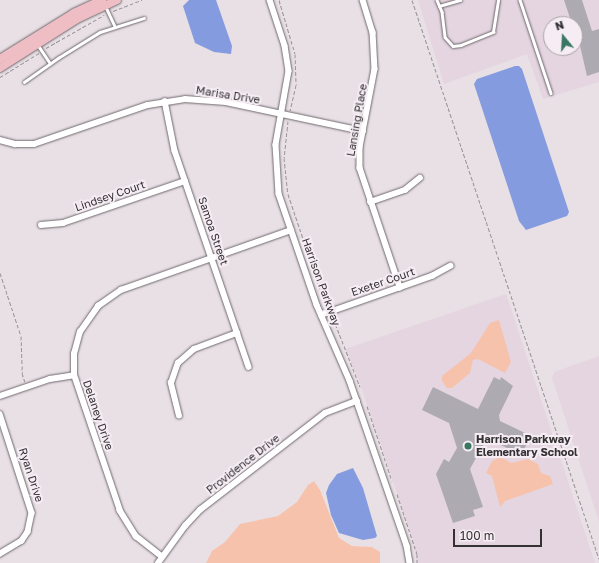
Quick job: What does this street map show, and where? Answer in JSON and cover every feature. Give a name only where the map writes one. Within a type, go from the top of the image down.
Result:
[{"type":"main road","points":[[0,59],[74,13],[102,1],[117,0]]},
{"type":"main road","points":[[0,68],[102,1]]},
{"type":"street","name":"Harrison Parkway","points":[[270,0],[285,46],[289,71],[281,114],[276,167],[279,194],[321,314],[357,400],[407,546],[410,563]]},
{"type":"street","name":"Lansing Place","points":[[363,0],[373,32],[375,56],[374,85],[363,132],[360,168],[370,202],[400,287]]},
{"type":"street","name":"Marisa Drive","points":[[0,140],[15,144],[34,144],[165,101],[206,100],[281,114],[363,132]]},
{"type":"street","name":"Samoa Street","points":[[165,101],[172,140],[249,367]]},
{"type":"street","points":[[370,202],[404,190],[420,178]]},
{"type":"street","name":"Lindsey Court","points":[[41,225],[63,223],[185,181]]},
{"type":"street","name":"Delaney Drive","points":[[162,557],[136,537],[122,517],[74,375],[75,349],[80,332],[91,314],[102,302],[127,287],[291,230]]},
{"type":"street","name":"Exeter Court","points":[[321,314],[437,274],[450,266]]},
{"type":"street","points":[[179,416],[171,383],[178,363],[194,349],[237,333]]},
{"type":"street","points":[[0,396],[27,386],[74,375]]},
{"type":"street","name":"Providence Drive","points":[[158,563],[184,526],[205,506],[325,413],[357,400]]},
{"type":"street","name":"Ryan Drive","points":[[0,414],[32,513],[28,532],[22,541],[0,554]]},
{"type":"lane","points":[[437,0],[445,37],[452,46],[461,45],[493,32],[498,0]]},
{"type":"lane","points":[[439,6],[460,0]]},
{"type":"lane","points":[[520,0],[551,93]]},
{"type":"lane","points":[[102,1],[110,12],[115,26]]},
{"type":"lane","points":[[24,82],[83,42],[115,26],[144,18]]},
{"type":"lane","points":[[37,43],[50,63]]},
{"type":"path","points":[[0,77],[110,12],[142,0]]},
{"type":"path","points":[[279,0],[295,54],[296,85],[289,116],[284,158],[288,194],[329,311],[360,387]]},
{"type":"path","points":[[412,0],[599,560]]},
{"type":"path","points":[[0,272],[21,336],[22,373],[27,386]]},
{"type":"path","points":[[367,406],[392,481]]},
{"type":"path","points":[[397,494],[417,554],[417,563]]},
{"type":"shaded area","points":[[418,0],[599,0],[599,82],[543,99],[527,54],[444,84]]},
{"type":"shaded area","name":"Harrison Parkway Elementary School","points":[[506,294],[595,563],[417,563],[413,540],[359,381],[345,349]]},
{"type":"shaded area","points":[[499,320],[511,362],[505,373],[478,359],[473,360],[470,373],[452,388],[447,388],[442,381],[442,376],[471,353],[490,323]]},
{"type":"shaded area","points":[[599,356],[599,522],[552,378],[554,372]]},
{"type":"shaded area","points":[[501,457],[511,463],[528,459],[538,464],[541,473],[550,476],[553,484],[505,501],[500,507],[492,476],[486,473],[492,461]]},
{"type":"shaded area","points":[[314,481],[320,490],[339,538],[352,546],[372,547],[380,552],[380,563],[206,563],[212,551],[225,542],[240,524],[278,516],[297,502],[308,485]]},
{"type":"water","points":[[189,0],[216,0],[232,46],[231,54],[214,52],[195,43],[183,6]]},
{"type":"water","points":[[519,66],[522,69],[569,212],[567,216],[526,230],[519,221],[474,84],[477,79]]},
{"type":"water","points":[[353,468],[363,488],[377,536],[375,538],[363,540],[339,533],[331,515],[326,493],[329,485],[337,474]]},
{"type":"building","points":[[564,0],[582,0],[592,31],[599,29],[599,72],[587,76],[582,56],[583,16],[569,16]]},
{"type":"building","points":[[494,377],[500,380],[501,377],[513,386],[499,415],[500,421],[531,436],[521,455],[487,438],[470,469],[483,507],[473,510],[475,516],[453,523],[436,474],[444,459],[449,462],[457,448],[449,423],[422,410],[433,387],[478,409]]},
{"type":"place","name":"Harrison Parkway Elementary School","points":[[468,446]]}]
